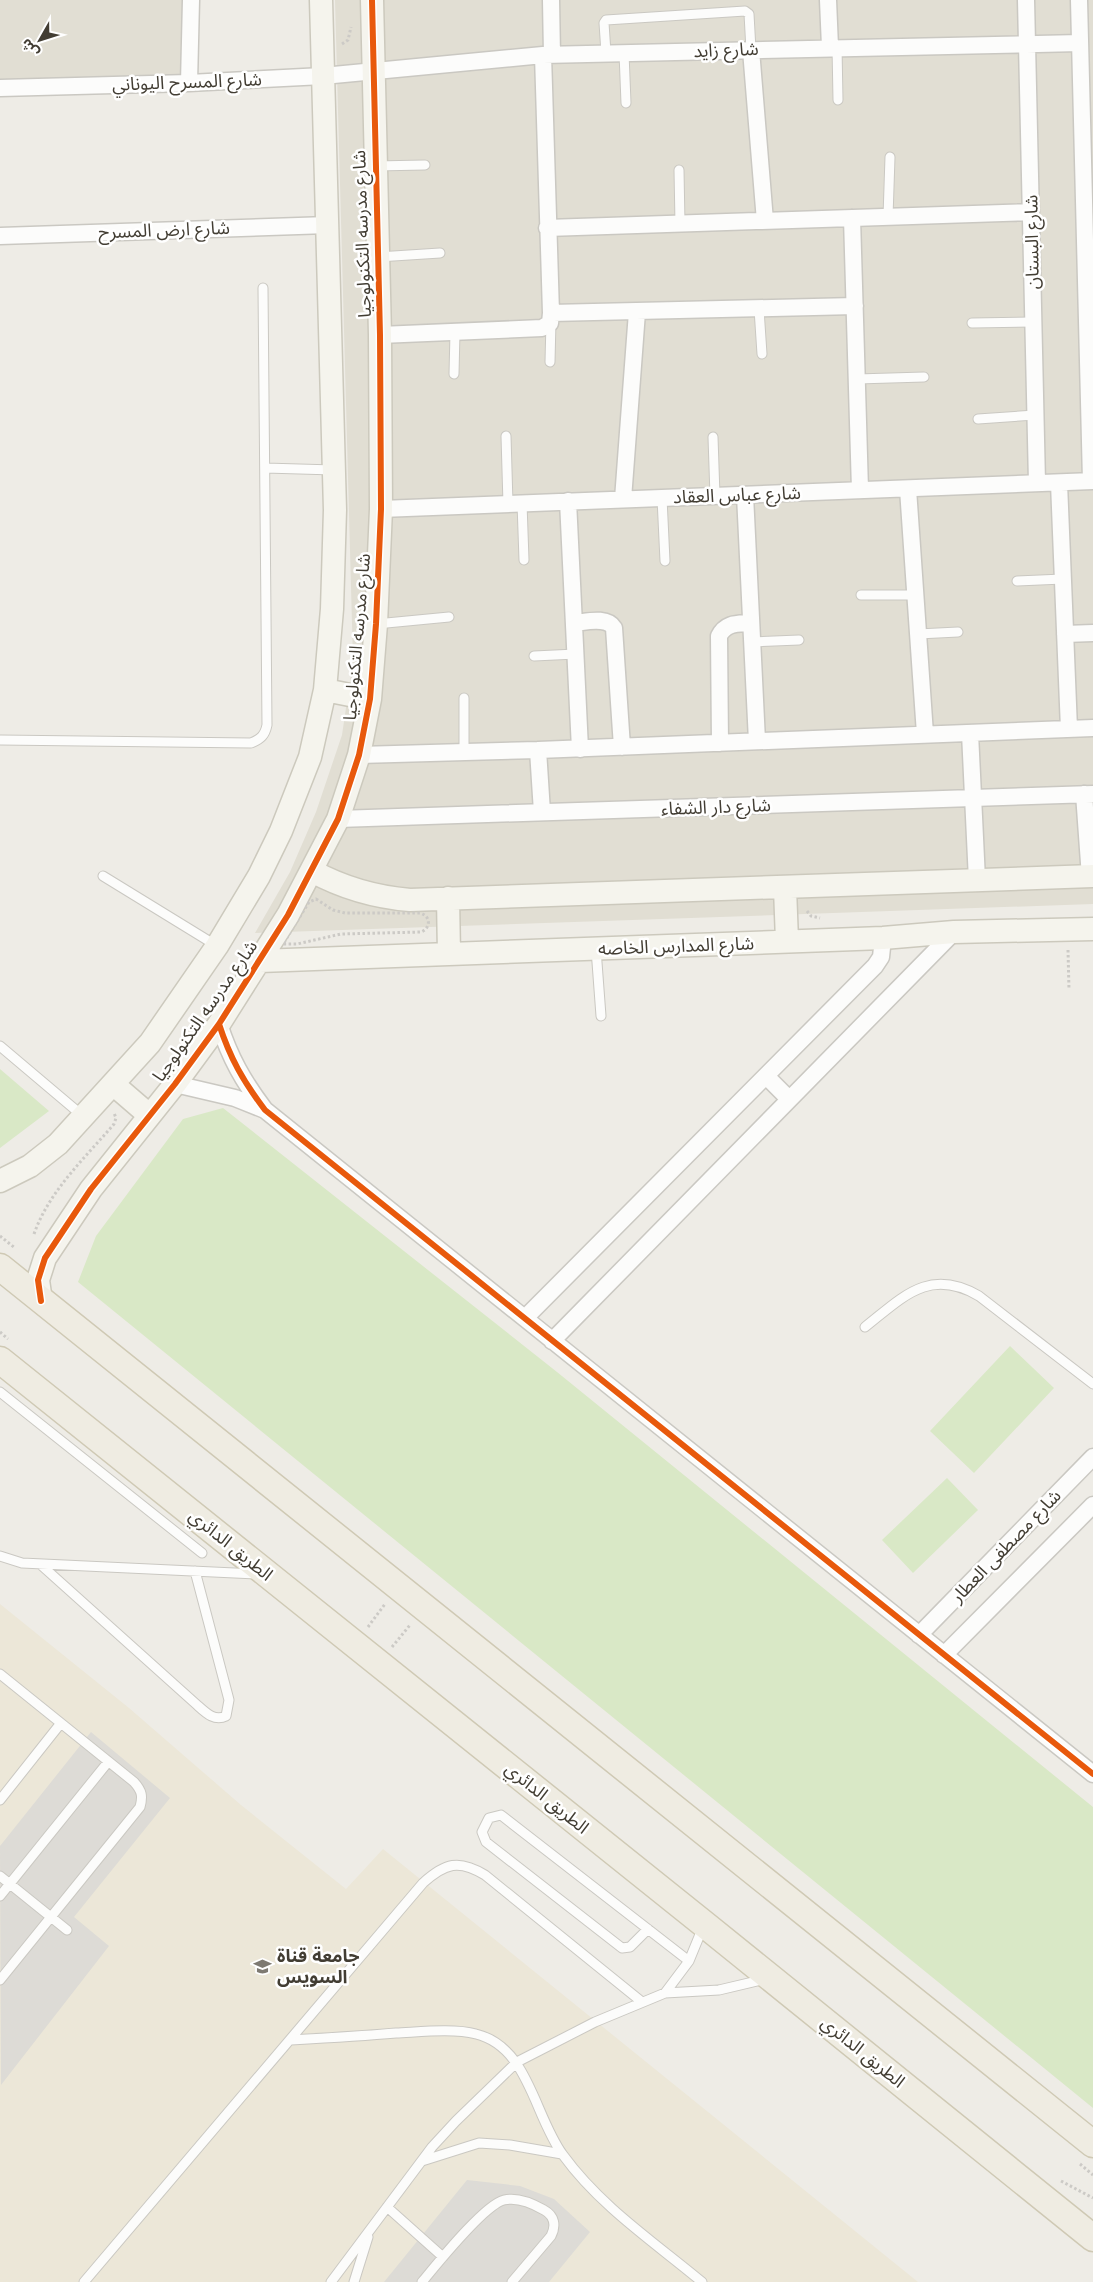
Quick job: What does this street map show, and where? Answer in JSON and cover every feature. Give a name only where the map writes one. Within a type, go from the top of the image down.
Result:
[{"type":"main road","points":[[0,1267],[1093,2144]]},
{"type":"main road","name":"الطريق الدائري","points":[[0,1360],[771,1977],[1093,2238]]},
{"type":"main road","points":[[1056,2208],[1088,2203]]},
{"type":"street","points":[[189,83],[191,0]]},
{"type":"street","name":"شارع مدرسه التكنولوجيا","points":[[0,1180],[30,1166],[58,1144],[150,1043],[217,946],[259,876],[284,823],[310,757],[325,690],[332,609],[334,470],[321,0]]},
{"type":"street","name":"شارع مدرسه التكنولوجيا","points":[[41,1301],[38,1280],[44,1258],[85,1197],[175,1084],[219,1024],[260,961],[312,871],[338,819],[359,755],[370,699],[376,624],[381,509],[380,335],[372,0]]},
{"type":"street","points":[[380,335],[542,328],[546,326],[551,315],[547,228],[548,55],[551,0]]},
{"type":"street","points":[[828,0],[834,47]]},
{"type":"street","name":"شارع البستان","points":[[1026,0],[1037,483]]},
{"type":"street","points":[[1084,7],[1080,42],[1088,156],[1092,481]]},
{"type":"street","name":"شارع زايد","points":[[373,72],[548,55],[1080,42]]},
{"type":"street","points":[[751,50],[766,221]]},
{"type":"street","name":"شارع المسرح اليوناني","points":[[0,88],[189,83],[373,72]]},
{"type":"street","points":[[547,228],[1031,212]]},
{"type":"street","points":[[852,218],[860,490]]},
{"type":"street","name":"شارع ارض المسرح","points":[[0,236],[328,225]]},
{"type":"street","points":[[551,315],[855,306]]},
{"type":"street","points":[[623,499],[637,312]]},
{"type":"street","name":"شارع عباس العقاد","points":[[381,509],[1092,481]]},
{"type":"street","points":[[1059,483],[1069,728]]},
{"type":"street","points":[[908,488],[924,734]]},
{"type":"street","points":[[746,495],[757,741]]},
{"type":"street","points":[[568,501],[580,749]]},
{"type":"street","points":[[574,624],[604,621],[614,628],[622,747]]},
{"type":"street","points":[[720,743],[719,636],[725,627],[731,624],[751,623]]},
{"type":"street","points":[[1065,634],[1093,633]]},
{"type":"street","points":[[325,690],[370,699]]},
{"type":"street","points":[[359,755],[580,749],[1093,728]]},
{"type":"street","points":[[970,733],[977,880]]},
{"type":"street","points":[[538,750],[542,812]]},
{"type":"street","points":[[312,871],[330,880],[372,895],[410,900],[1091,877],[1088,794]]},
{"type":"street","name":"شارع دار الشفاء","points":[[338,819],[1088,794]]},
{"type":"street","points":[[785,888],[788,941]]},
{"type":"street","points":[[448,898],[449,954]]},
{"type":"street","name":"شارع المدارس الخاصه","points":[[260,961],[883,938],[954,932],[1093,929]]},
{"type":"street","points":[[552,1341],[954,932]]},
{"type":"street","points":[[525,1318],[875,966],[880,957],[883,938]]},
{"type":"street","points":[[219,1024],[229,1054],[245,1084],[265,1110],[1093,1774]]},
{"type":"street","points":[[766,1076],[789,1099]]},
{"type":"street","points":[[113,1084],[149,1115]]},
{"type":"street","points":[[175,1084],[235,1098],[265,1110]]},
{"type":"street","name":"شارع مصطفى العطار","points":[[919,1635],[1093,1457]]},
{"type":"street","name":"شارع مصطفى العطار","points":[[944,1655],[1093,1504]]},
{"type":"lane","points":[[606,54],[604,23],[606,20],[745,11],[749,14],[751,50]]},
{"type":"lane","points":[[834,47],[838,100]]},
{"type":"lane","points":[[624,53],[626,103]]},
{"type":"lane","points":[[888,217],[890,157]]},
{"type":"lane","points":[[375,166],[425,165]]},
{"type":"lane","points":[[679,170],[680,224]]},
{"type":"lane","points":[[377,257],[440,253]]},
{"type":"lane","points":[[0,740],[251,743],[259,740],[265,733],[267,725],[262,288]]},
{"type":"lane","points":[[759,309],[762,354]]},
{"type":"lane","points":[[550,362],[551,315]]},
{"type":"lane","points":[[972,323],[1033,322]]},
{"type":"lane","points":[[454,374],[455,332]]},
{"type":"lane","points":[[857,379],[924,377]]},
{"type":"lane","points":[[978,418],[1036,415]]},
{"type":"lane","points":[[506,436],[524,560]]},
{"type":"lane","points":[[713,438],[715,496]]},
{"type":"lane","points":[[265,468],[334,470]]},
{"type":"lane","points":[[662,498],[664,560]]},
{"type":"lane","points":[[1017,581],[1063,579]]},
{"type":"lane","points":[[860,595],[915,595]]},
{"type":"lane","points":[[376,624],[449,617]]},
{"type":"lane","points":[[918,634],[958,632]]},
{"type":"lane","points":[[752,642],[799,640]]},
{"type":"lane","points":[[534,656],[576,654]]},
{"type":"lane","points":[[464,698],[464,752]]},
{"type":"lane","points":[[103,876],[217,946]]},
{"type":"lane","points":[[596,949],[601,1016]]},
{"type":"lane","points":[[0,1046],[84,1117]]},
{"type":"lane","points":[[865,1327],[911,1291],[928,1284],[946,1283],[963,1287],[979,1296],[1093,1384]]},
{"type":"lane","points":[[0,1392],[202,1554]]},
{"type":"lane","points":[[0,1556],[16,1562],[40,1564],[268,1575]]},
{"type":"lane","points":[[40,1564],[196,1704],[213,1717],[220,1719],[226,1716],[229,1700],[195,1571]]},
{"type":"lane","points":[[0,1674],[140,1789],[143,1798],[140,1807],[0,1980]]},
{"type":"lane","points":[[0,1800],[61,1723]]},
{"type":"lane","points":[[0,1896],[108,1762]]},
{"type":"lane","points":[[648,1929],[630,1947],[622,1948],[486,1842],[482,1832],[489,1818],[501,1816],[648,1929],[689,1961]]},
{"type":"lane","points":[[84,2282],[423,1882],[443,1867],[456,1864],[471,1867],[484,1875],[642,2002]]},
{"type":"lane","points":[[0,1876],[67,1930]]},
{"type":"lane","points":[[665,1993],[689,1961],[704,1924]]},
{"type":"lane","points":[[331,2282],[422,2161],[456,2121],[517,2062],[595,2022],[665,1993],[718,1990],[771,1977]]},
{"type":"lane","points":[[291,2040],[429,2031],[476,2034],[499,2044],[517,2062],[546,2126],[562,2154],[585,2182],[603,2200],[702,2282]]},
{"type":"lane","points":[[422,2161],[479,2143],[510,2145],[562,2154]]},
{"type":"lane","points":[[422,2282],[492,2205],[511,2199],[522,2200],[550,2214],[554,2221],[554,2229],[551,2236],[512,2282]]},
{"type":"lane","points":[[387,2208],[443,2257]]},
{"type":"lane","points":[[354,2282],[370,2230]]},
{"type":"path","points":[[316,899],[333,910],[345,913],[425,915],[429,925],[426,930],[420,932],[341,934],[297,944],[283,944],[309,902],[316,899]]},
{"type":"path","points":[[1068,929],[1068,990]]},
{"type":"path","points":[[32,1242],[37,1227],[52,1198],[114,1124]]},
{"type":"path","points":[[0,1236],[22,1254]]},
{"type":"path","points":[[367,1628],[387,1602]]},
{"type":"path","points":[[391,1647],[412,1622]]},
{"type":"path","points":[[1088,2203],[1093,2198]]},
{"type":"shaded area","points":[[0,0],[197,0],[196,88],[0,94]]},
{"type":"shaded area","points":[[335,0],[1093,0],[1093,904],[255,933],[290,872],[316,812],[342,735],[353,660]]},
{"type":"shaded area","name":"جامعة قناة السويس","points":[[0,1604],[129,1708],[241,1805],[346,1889],[383,1849],[918,2282],[0,2282]]},
{"type":"shaded area","points":[[91,1732],[170,1798],[74,1917],[109,1946],[1,2085],[0,1846]]},
{"type":"shaded area","points":[[467,2180],[520,2186],[554,2199],[590,2232],[549,2282],[384,2282]]},
{"type":"green space","points":[[0,1069],[49,1111],[0,1148]]},
{"type":"green space","points":[[223,1108],[557,1372],[1093,1807],[1093,2108],[78,1282],[96,1236],[183,1119]]},
{"type":"green space","points":[[1010,1346],[1054,1388],[974,1473],[930,1431]]},
{"type":"green space","points":[[947,1478],[978,1510],[913,1573],[882,1540]]},
{"type":"cycle path","points":[[41,1301],[38,1280],[45,1258],[91,1189],[175,1084],[219,1024],[288,915],[338,819],[359,755],[370,699],[376,624],[381,509],[380,335],[372,0]]},
{"type":"cycle path","points":[[219,1024],[238,1069],[265,1110],[1093,1774]]},
{"type":"place","name":"جامعة قناة السويس","points":[[263,1966]]}]
